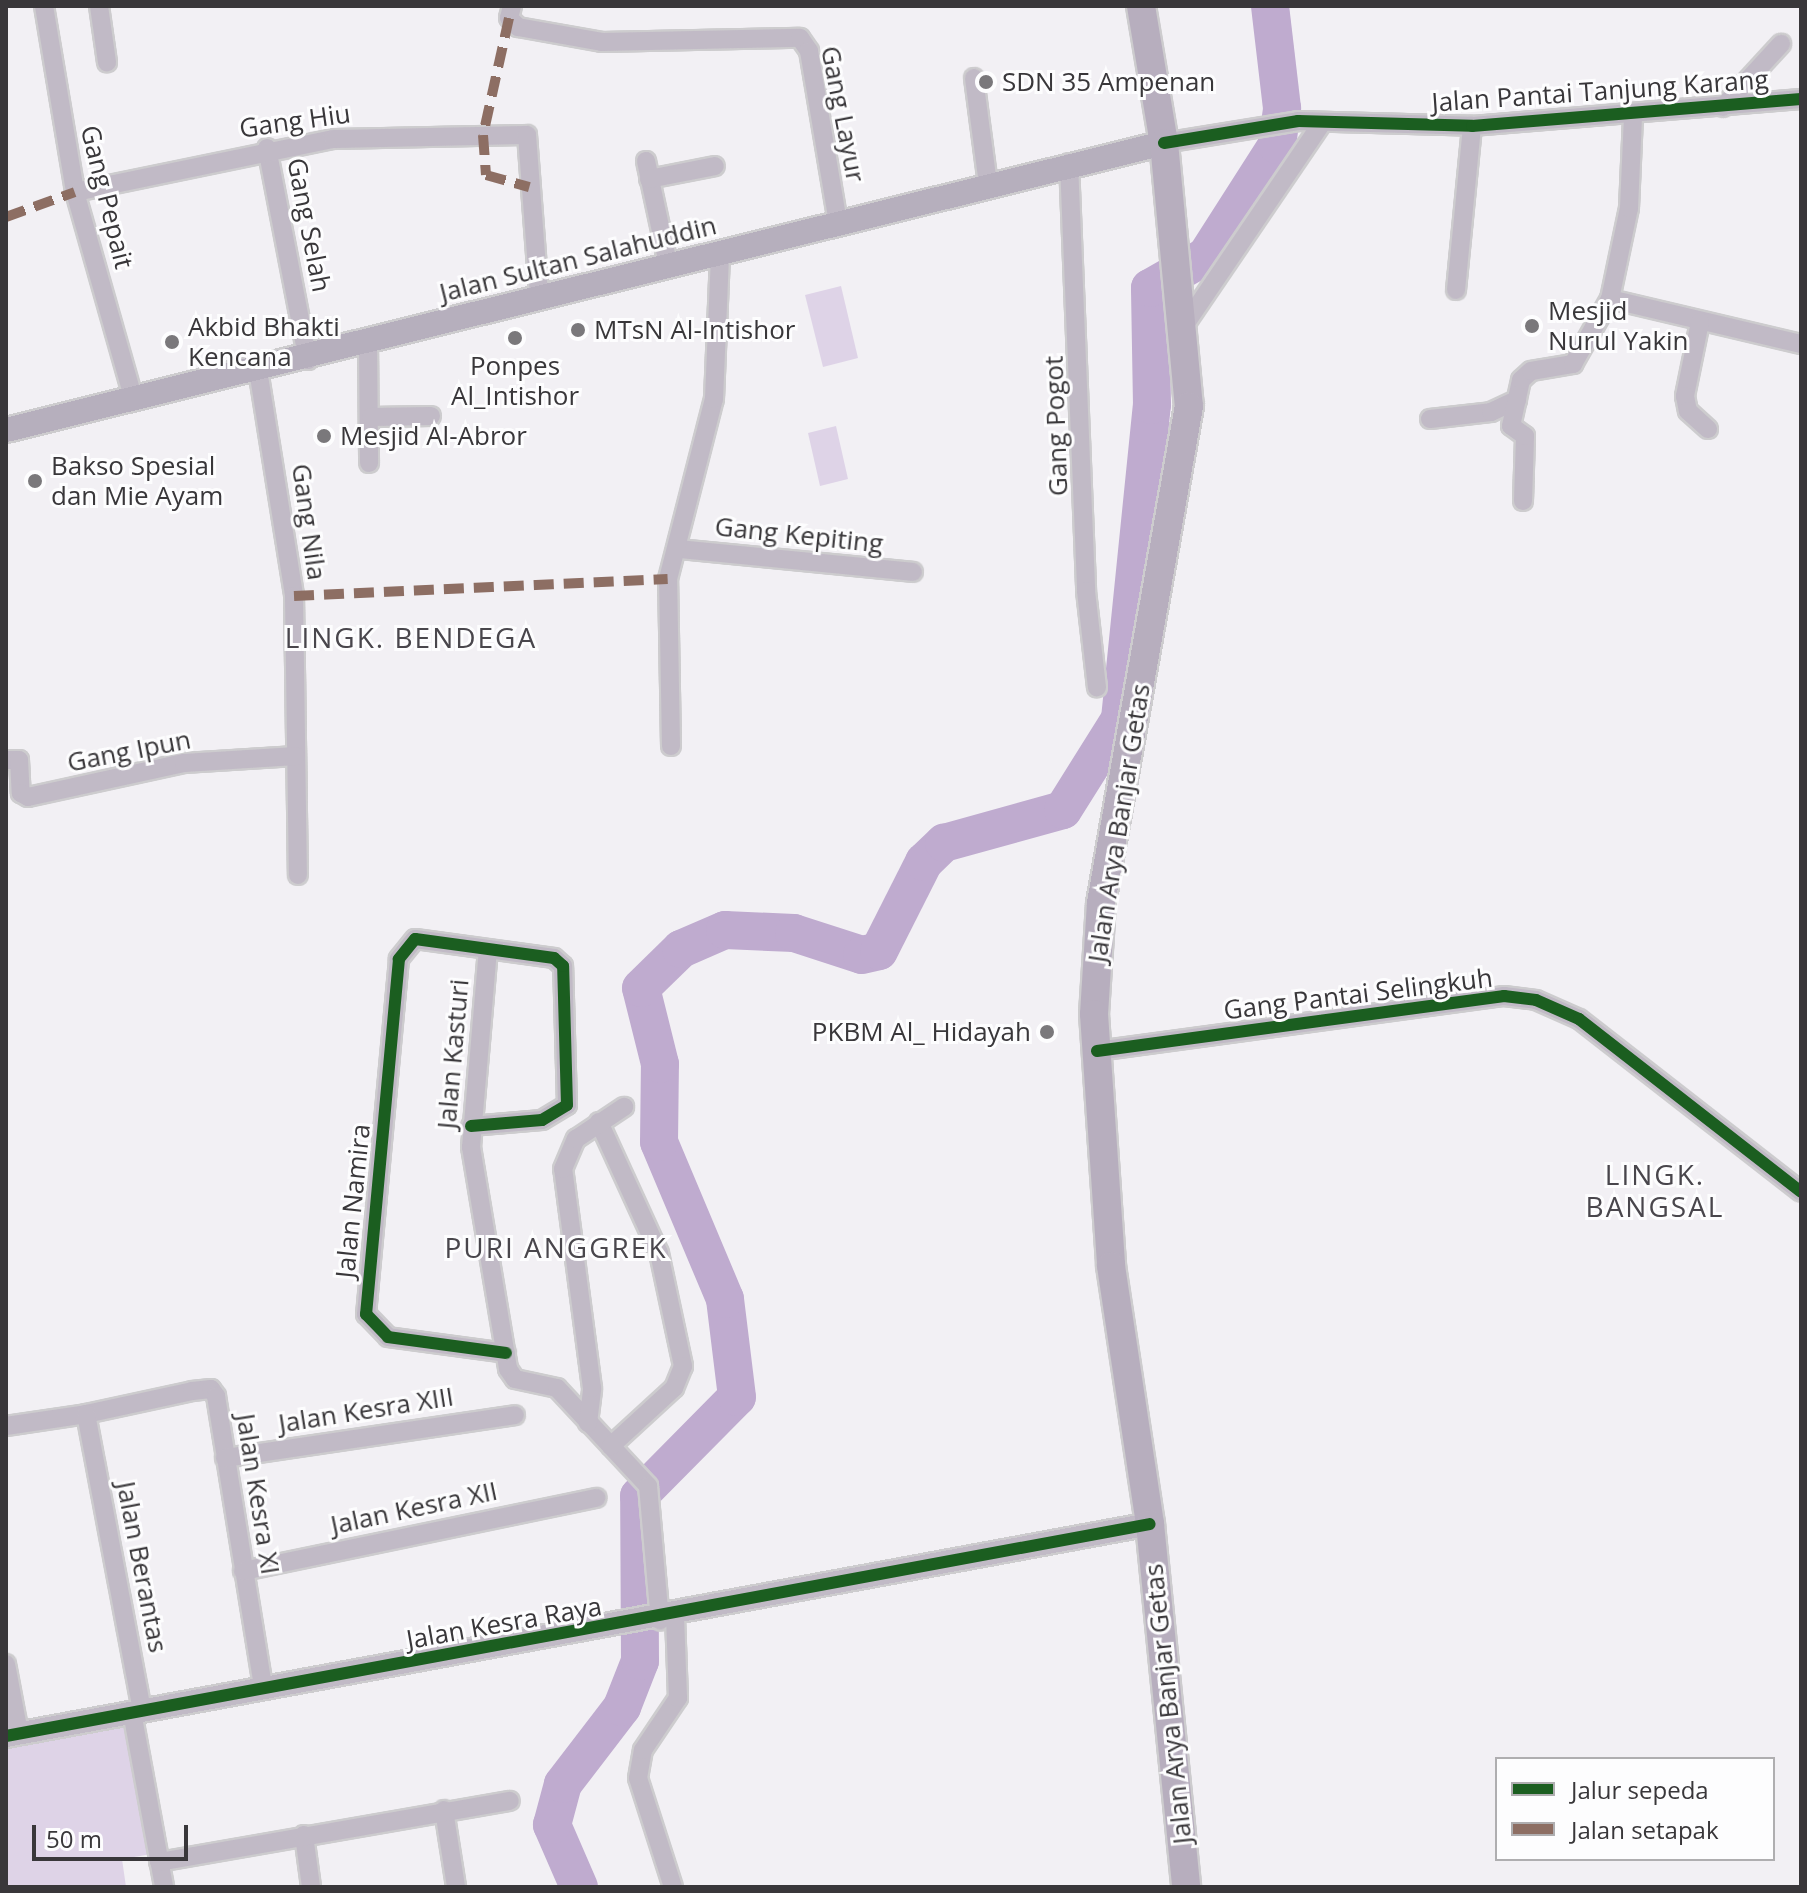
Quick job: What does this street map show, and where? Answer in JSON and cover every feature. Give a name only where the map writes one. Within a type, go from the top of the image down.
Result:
[{"type":"highway","name":"Jalan Arya Banjar Getas","points":[[1141,6],[1164,143],[1181,291],[1189,406],[1101,903],[1097,1051],[1111,1266],[1150,1524],[1186,1887]]},
{"type":"main road","name":"Jalan Sultan Salahuddin","points":[[6,430],[133,397],[308,360],[539,296],[1069,163],[1164,143]]},
{"type":"street","name":"Gang Pepait","points":[[44,6],[75,192],[133,397]]},
{"type":"street","points":[[99,6],[107,62]]},
{"type":"street","name":"Gang Layur","points":[[512,6],[511,24],[577,40],[652,45],[800,38],[809,51],[838,223]]},
{"type":"street","points":[[1723,107],[1781,44]]},
{"type":"street","points":[[974,78],[988,185]]},
{"type":"street","name":"Jalan Pantai Tanjung Karang","points":[[1164,143],[1289,123],[1472,126],[1801,99]]},
{"type":"street","points":[[1523,501],[1525,436],[1511,426],[1517,400],[1528,372],[1573,364],[1610,299],[1629,208],[1633,115]]},
{"type":"street","points":[[1184,326],[1322,123]]},
{"type":"street","points":[[1456,290],[1472,126]]},
{"type":"street","name":"Gang Hiu","points":[[75,192],[267,148],[333,139],[527,135],[539,296]]},
{"type":"street","name":"Gang Selah","points":[[267,148],[308,360]]},
{"type":"street","name":"Gang Pogot","points":[[1069,163],[1086,591],[1097,687]]},
{"type":"street","points":[[668,264],[647,170],[715,166]]},
{"type":"street","name":"Gang Kepiting","points":[[671,746],[668,579],[679,549],[714,399],[720,253]]},
{"type":"street","points":[[1610,299],[1801,344]]},
{"type":"street","points":[[1700,322],[1685,396],[1691,417],[1708,429]]},
{"type":"street","points":[[368,341],[369,463]]},
{"type":"street","name":"Gang Nila","points":[[258,370],[294,596],[298,875]]},
{"type":"street","points":[[1430,419],[1491,412],[1517,400]]},
{"type":"street","points":[[371,417],[431,416]]},
{"type":"street","name":"Gang Kepiting","points":[[679,549],[913,572]]},
{"type":"street","name":"Gang Ipun","points":[[6,760],[19,760],[21,793],[28,797],[184,763],[296,756]]},
{"type":"street","name":"Jalan Namira","points":[[488,949],[422,937],[408,943],[399,959],[367,1318],[388,1337],[506,1353]]},
{"type":"street","points":[[471,1126],[549,1118],[564,1110],[570,1090],[563,966],[554,958],[488,949]]},
{"type":"street","name":"Jalan Kasturi","points":[[488,949],[471,1126],[506,1353]]},
{"type":"street","name":"Gang Pantai Selingkuh","points":[[1097,1051],[1504,996],[1536,1000],[1579,1019],[1801,1192]]},
{"type":"street","points":[[588,1423],[592,1388],[563,1169],[571,1144],[624,1107]]},
{"type":"street","points":[[599,1122],[659,1253],[683,1366],[674,1388],[611,1446]]},
{"type":"street","points":[[506,1353],[512,1377],[553,1385],[641,1478],[652,1501],[660,1620],[678,1698],[643,1750],[638,1778],[673,1887]]},
{"type":"street","name":"Jalan Kesra XI","points":[[86,1414],[211,1389],[263,1686]]},
{"type":"street","points":[[6,1426],[86,1414]]},
{"type":"street","name":"Jalan Berantas","points":[[86,1414],[164,1887]]},
{"type":"street","name":"Jalan Kesra XIII","points":[[225,1458],[515,1415]]},
{"type":"street","name":"Jalan Kesra XII","points":[[243,1571],[597,1498]]},
{"type":"street","name":"Jalan Kesra Raya","points":[[13,1735],[263,1686],[660,1620],[1150,1524]]},
{"type":"street","points":[[6,1664],[13,1735]]},
{"type":"street","points":[[159,1862],[444,1810],[510,1801]]},
{"type":"street","points":[[444,1810],[456,1887]]},
{"type":"street","points":[[304,1835],[311,1887]]},
{"type":"shaded area","points":[[841,286],[858,358],[823,367],[805,295]]},
{"type":"shaded area","points":[[836,426],[848,479],[820,486],[808,433]]},
{"type":"shaded area","points":[[134,1722],[158,1853],[122,1859],[126,1887],[6,1887],[6,1747]]},
{"type":"waterway","points":[[579,1887],[552,1825],[563,1784],[622,1707],[640,1661],[639,1496],[737,1397],[725,1299],[659,1142],[660,1064],[641,988],[681,949],[725,930],[794,933],[862,955],[879,951],[924,862],[944,843],[1063,810],[1120,719],[1152,405],[1150,288],[1206,256],[1277,145],[1282,108],[1270,6]]},
{"type":"marked path","points":[[509,18],[483,135],[486,175],[529,187]]},
{"type":"marked path","points":[[6,217],[75,192]]},
{"type":"marked path","points":[[294,596],[668,579]]},
{"type":"cycle path","points":[[1164,143],[1298,121],[1472,126],[1801,99]]},
{"type":"cycle path","points":[[471,1126],[542,1120],[567,1105],[563,966],[554,958],[415,939],[399,959],[366,1314],[388,1337],[506,1353]]},
{"type":"cycle path","points":[[1097,1051],[1504,996],[1536,1000],[1579,1019],[1801,1192]]},
{"type":"cycle path","points":[[6,1736],[1150,1524]]},
{"type":"place","name":"SDN 35 Ampenan","points":[[986,82]]},
{"type":"place","name":"Mesjid Nurul Yakin","points":[[1532,326]]},
{"type":"place","name":"MTsN Al-Intishor","points":[[578,330]]},
{"type":"place","name":"Ponpes Al_Intishor","points":[[515,338]]},
{"type":"place","name":"Akbid Bhakti Kencana","points":[[172,342]]},
{"type":"place","name":"Mesjid Al-Abror","points":[[324,436]]},
{"type":"place","name":"Bakso Spesial dan Mie Ayam","points":[[35,481]]},
{"type":"place","name":"PKBM Al_ Hidayah","points":[[1047,1032]]},
{"type":"district","name":"LINGK. BENDEGA","points":[[411,637]]},
{"type":"district","name":"LINGK. BANGSAL","points":[[1655,1190]]},
{"type":"district","name":"PURI ANGGREK","points":[[556,1247]]}]
